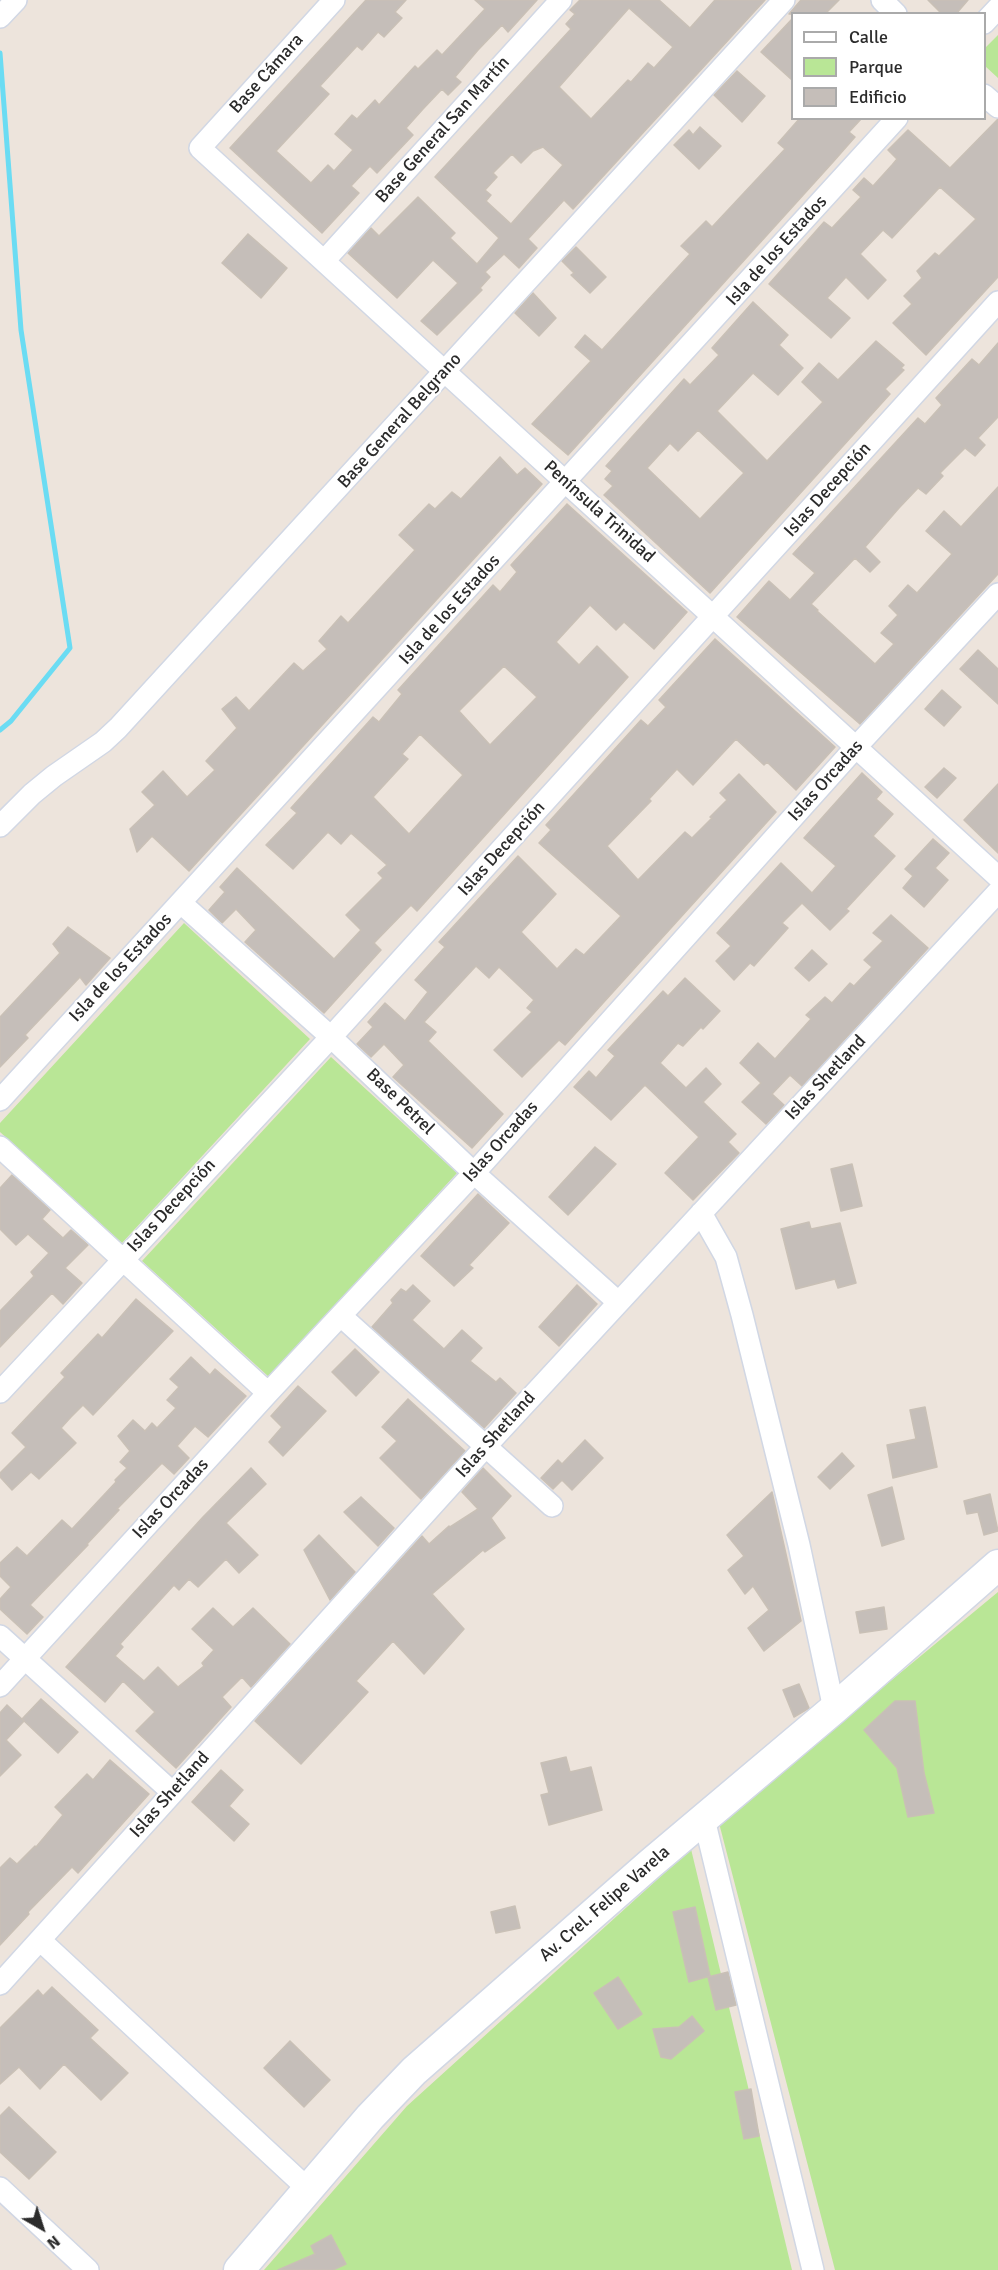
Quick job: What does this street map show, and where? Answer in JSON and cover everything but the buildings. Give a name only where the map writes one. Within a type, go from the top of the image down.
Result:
[{"type":"main road","name":"Av. Crel. Felipe Varela","points":[[239,2270],[370,2117],[414,2071],[998,1566]]},
{"type":"street","points":[[0,17],[16,0]]},
{"type":"street","name":"Base Cámara","points":[[200,148],[334,0]]},
{"type":"street","name":"Base General San Martín","points":[[324,261],[561,0]]},
{"type":"street","name":"Base General Belgrano","points":[[0,826],[32,794],[103,742],[118,728],[784,0]]},
{"type":"street","points":[[882,0],[894,12]]},
{"type":"street","points":[[986,21],[998,8]]},
{"type":"street","points":[[986,97],[998,107]]},
{"type":"street","name":"Isla de los Estados","points":[[0,1100],[567,482],[895,120]]},
{"type":"street","name":"Península Trinidad","points":[[200,148],[998,877]]},
{"type":"street","name":"Islas Decepción","points":[[0,1392],[331,1037],[998,302]]},
{"type":"street","name":"Islas Orcadas","points":[[0,1686],[268,1393],[474,1173],[856,747],[998,594]]},
{"type":"street","name":"Islas Shetland","points":[[0,1984],[487,1445],[998,892]]},
{"type":"street","name":"Base Petrel","points":[[181,903],[331,1037],[474,1173],[618,1302]]},
{"type":"street","points":[[0,1147],[268,1393]]},
{"type":"street","points":[[701,1213],[726,1257],[742,1315],[799,1545],[834,1709]]},
{"type":"street","points":[[341,1316],[487,1445],[552,1506]]},
{"type":"street","points":[[0,1636],[172,1792]]},
{"type":"street","points":[[704,1819],[813,2270]]},
{"type":"street","points":[[40,1940],[308,2189]]},
{"type":"street","points":[[0,2188],[88,2270]]},
{"type":"green space","points":[[998,35],[998,78],[986,67],[986,47]]},
{"type":"green space","points":[[184,923],[310,1039],[122,1243],[0,1132],[0,1123]]},
{"type":"green space","points":[[331,1057],[457,1173],[269,1377],[142,1261]]},
{"type":"green space","points":[[998,1592],[998,2270],[835,2270],[719,1823]]},
{"type":"green space","points":[[691,1849],[792,2270],[264,2270],[407,2106]]},
{"type":"waterway","points":[[0,53],[21,330],[70,648],[11,721],[0,730]]}]
